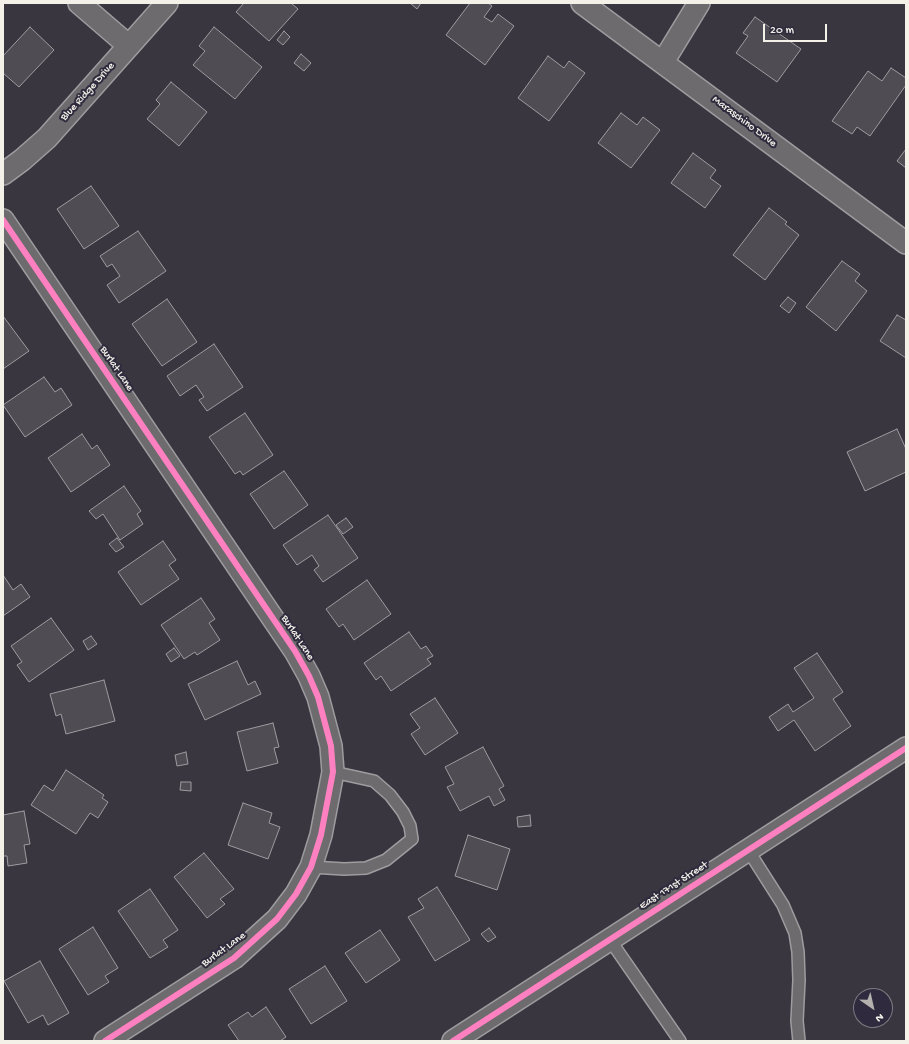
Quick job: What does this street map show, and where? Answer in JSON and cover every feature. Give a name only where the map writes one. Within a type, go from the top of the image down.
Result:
[{"type":"street","points":[[79,3],[129,46]]},
{"type":"street","name":"Blue Ridge Drive","points":[[3,174],[47,138],[167,3]]},
{"type":"street","name":"Maraschino Drive","points":[[582,3],[906,243]]},
{"type":"street","points":[[663,62],[698,3]]},
{"type":"street","name":"Burlat Lane","points":[[3,220],[295,651],[310,676],[318,697],[331,746],[333,772],[321,835],[311,867],[296,894],[277,919],[256,940],[234,958],[105,1041]]},
{"type":"street","name":"East 171st Street","points":[[453,1041],[906,748]]},
{"type":"lane","points":[[311,867],[344,869],[366,868],[386,860],[412,839],[410,826],[403,812],[390,795],[374,781],[333,772]]},
{"type":"lane","points":[[748,850],[782,905],[795,933],[798,952],[799,980],[796,1021],[799,1041]]},
{"type":"lane","points":[[610,940],[680,1041]]},
{"type":"building","points":[[244,3],[291,3],[298,9],[269,41],[236,12]]},
{"type":"building","points":[[410,3],[421,3],[417,9]]},
{"type":"building","points":[[470,3],[488,3],[492,6],[484,17],[492,22],[498,14],[514,26],[485,65],[446,35]]},
{"type":"building","points":[[755,17],[801,49],[777,82],[736,53],[748,36],[743,33]]},
{"type":"building","points":[[30,27],[54,50],[19,87],[3,73],[3,56]]},
{"type":"building","points":[[214,27],[262,67],[235,99],[193,65],[205,51],[199,46]]},
{"type":"building","points":[[284,31],[290,37],[283,45],[277,40]]},
{"type":"building","points":[[301,54],[311,63],[304,71],[294,63]]},
{"type":"building","points":[[548,56],[564,68],[569,61],[585,73],[549,121],[518,98]]},
{"type":"building","points":[[891,68],[906,78],[906,85],[870,136],[857,127],[852,134],[832,121],[868,71],[882,81]]},
{"type":"building","points":[[171,82],[207,112],[179,146],[147,119],[160,104],[156,100]]},
{"type":"building","points":[[621,113],[637,125],[643,117],[660,130],[631,168],[598,143]]},
{"type":"building","points":[[906,149],[906,168],[897,161]]},
{"type":"building","points":[[693,153],[716,170],[710,178],[721,186],[705,208],[671,183]]},
{"type":"building","points":[[91,186],[119,226],[84,249],[57,209]]},
{"type":"building","points":[[769,208],[787,222],[785,224],[799,235],[765,280],[733,255]]},
{"type":"building","points":[[138,231],[166,271],[119,303],[107,285],[120,276],[112,264],[107,267],[100,256]]},
{"type":"building","points":[[842,261],[860,274],[855,281],[867,291],[836,331],[806,307]]},
{"type":"building","points":[[788,297],[796,303],[789,313],[780,306]]},
{"type":"building","points":[[167,299],[197,342],[162,366],[132,324]]},
{"type":"building","points":[[897,315],[906,320],[906,358],[880,341]]},
{"type":"building","points":[[3,316],[29,351],[3,369]]},
{"type":"building","points":[[214,344],[243,387],[207,411],[199,400],[204,397],[196,385],[180,396],[167,376]]},
{"type":"building","points":[[44,377],[55,392],[61,388],[72,405],[25,437],[3,405]]},
{"type":"building","points":[[245,413],[273,455],[243,475],[240,471],[235,474],[209,437]]},
{"type":"building","points":[[897,429],[906,449],[906,472],[865,491],[847,452]]},
{"type":"building","points":[[82,434],[92,449],[97,445],[110,465],[71,492],[48,458]]},
{"type":"building","points":[[284,471],[308,505],[274,529],[250,494]]},
{"type":"building","points":[[124,486],[141,511],[137,514],[143,524],[120,540],[103,514],[96,519],[89,511]]},
{"type":"building","points":[[328,515],[358,558],[323,582],[314,570],[319,566],[312,555],[297,565],[283,545]]},
{"type":"building","points":[[346,518],[353,527],[343,534],[336,525]]},
{"type":"building","points":[[117,538],[124,547],[116,552],[109,544]]},
{"type":"building","points":[[163,541],[176,560],[169,565],[179,579],[141,605],[118,572]]},
{"type":"building","points":[[3,575],[13,590],[21,584],[30,597],[3,616]]},
{"type":"building","points":[[367,580],[391,614],[354,640],[343,624],[339,627],[326,609]]},
{"type":"building","points":[[201,598],[215,619],[209,623],[220,640],[197,655],[195,652],[184,659],[161,625]]},
{"type":"building","points":[[51,618],[74,650],[29,682],[17,665],[22,662],[11,646]]},
{"type":"building","points":[[409,632],[421,649],[426,646],[433,656],[427,659],[431,664],[391,691],[381,676],[376,680],[364,663]]},
{"type":"building","points":[[91,636],[97,644],[88,650],[83,641]]},
{"type":"building","points":[[174,648],[180,656],[171,662],[166,654]]},
{"type":"building","points":[[817,653],[843,692],[833,699],[851,726],[815,751],[794,720],[778,731],[769,717],[788,704],[793,712],[814,698],[794,668]]},
{"type":"building","points":[[237,661],[248,685],[255,681],[261,694],[205,720],[188,684]]},
{"type":"building","points":[[104,680],[115,721],[66,734],[61,714],[56,716],[50,694]]},
{"type":"building","points":[[435,698],[458,733],[425,755],[411,734],[420,728],[410,714]]},
{"type":"building","points":[[273,723],[279,747],[274,748],[278,763],[247,771],[237,732]]},
{"type":"building","points":[[483,747],[504,786],[499,789],[505,800],[494,806],[489,796],[460,811],[447,787],[454,784],[445,767]]},
{"type":"building","points":[[186,752],[188,764],[177,766],[175,755]]},
{"type":"building","points":[[66,770],[104,795],[102,798],[108,802],[98,818],[90,813],[76,834],[31,805],[44,785],[53,791]]},
{"type":"building","points":[[181,782],[191,782],[191,791],[180,790]]},
{"type":"building","points":[[243,803],[272,813],[269,823],[280,827],[268,859],[228,845]]},
{"type":"building","points":[[24,811],[30,844],[24,845],[27,863],[8,866],[7,856],[3,856],[3,815]]},
{"type":"building","points":[[530,815],[531,826],[518,827],[517,817]]},
{"type":"building","points":[[468,835],[510,849],[497,890],[455,876]]},
{"type":"building","points":[[204,853],[234,889],[220,899],[225,904],[207,918],[174,877]]},
{"type":"building","points":[[437,887],[470,940],[435,961],[408,917],[424,908],[418,899]]},
{"type":"building","points":[[150,889],[178,930],[163,940],[168,947],[150,958],[118,911]]},
{"type":"building","points":[[93,927],[118,968],[105,976],[109,982],[88,995],[59,949]]},
{"type":"building","points":[[489,928],[496,937],[488,942],[481,934]]},
{"type":"building","points":[[380,930],[400,960],[366,983],[345,953]]},
{"type":"building","points":[[40,961],[69,1013],[48,1025],[43,1015],[28,1023],[4,981]]},
{"type":"building","points":[[325,966],[347,1001],[311,1024],[289,989]]},
{"type":"building","points":[[266,1007],[286,1037],[280,1041],[239,1041],[228,1025],[248,1012],[252,1017]]},
{"type":"cycle path","points":[[3,220],[295,651],[309,676],[318,697],[331,746],[333,772],[321,835],[311,867],[296,894],[277,919],[234,958],[105,1041]]},
{"type":"cycle path","points":[[453,1041],[906,748]]}]
